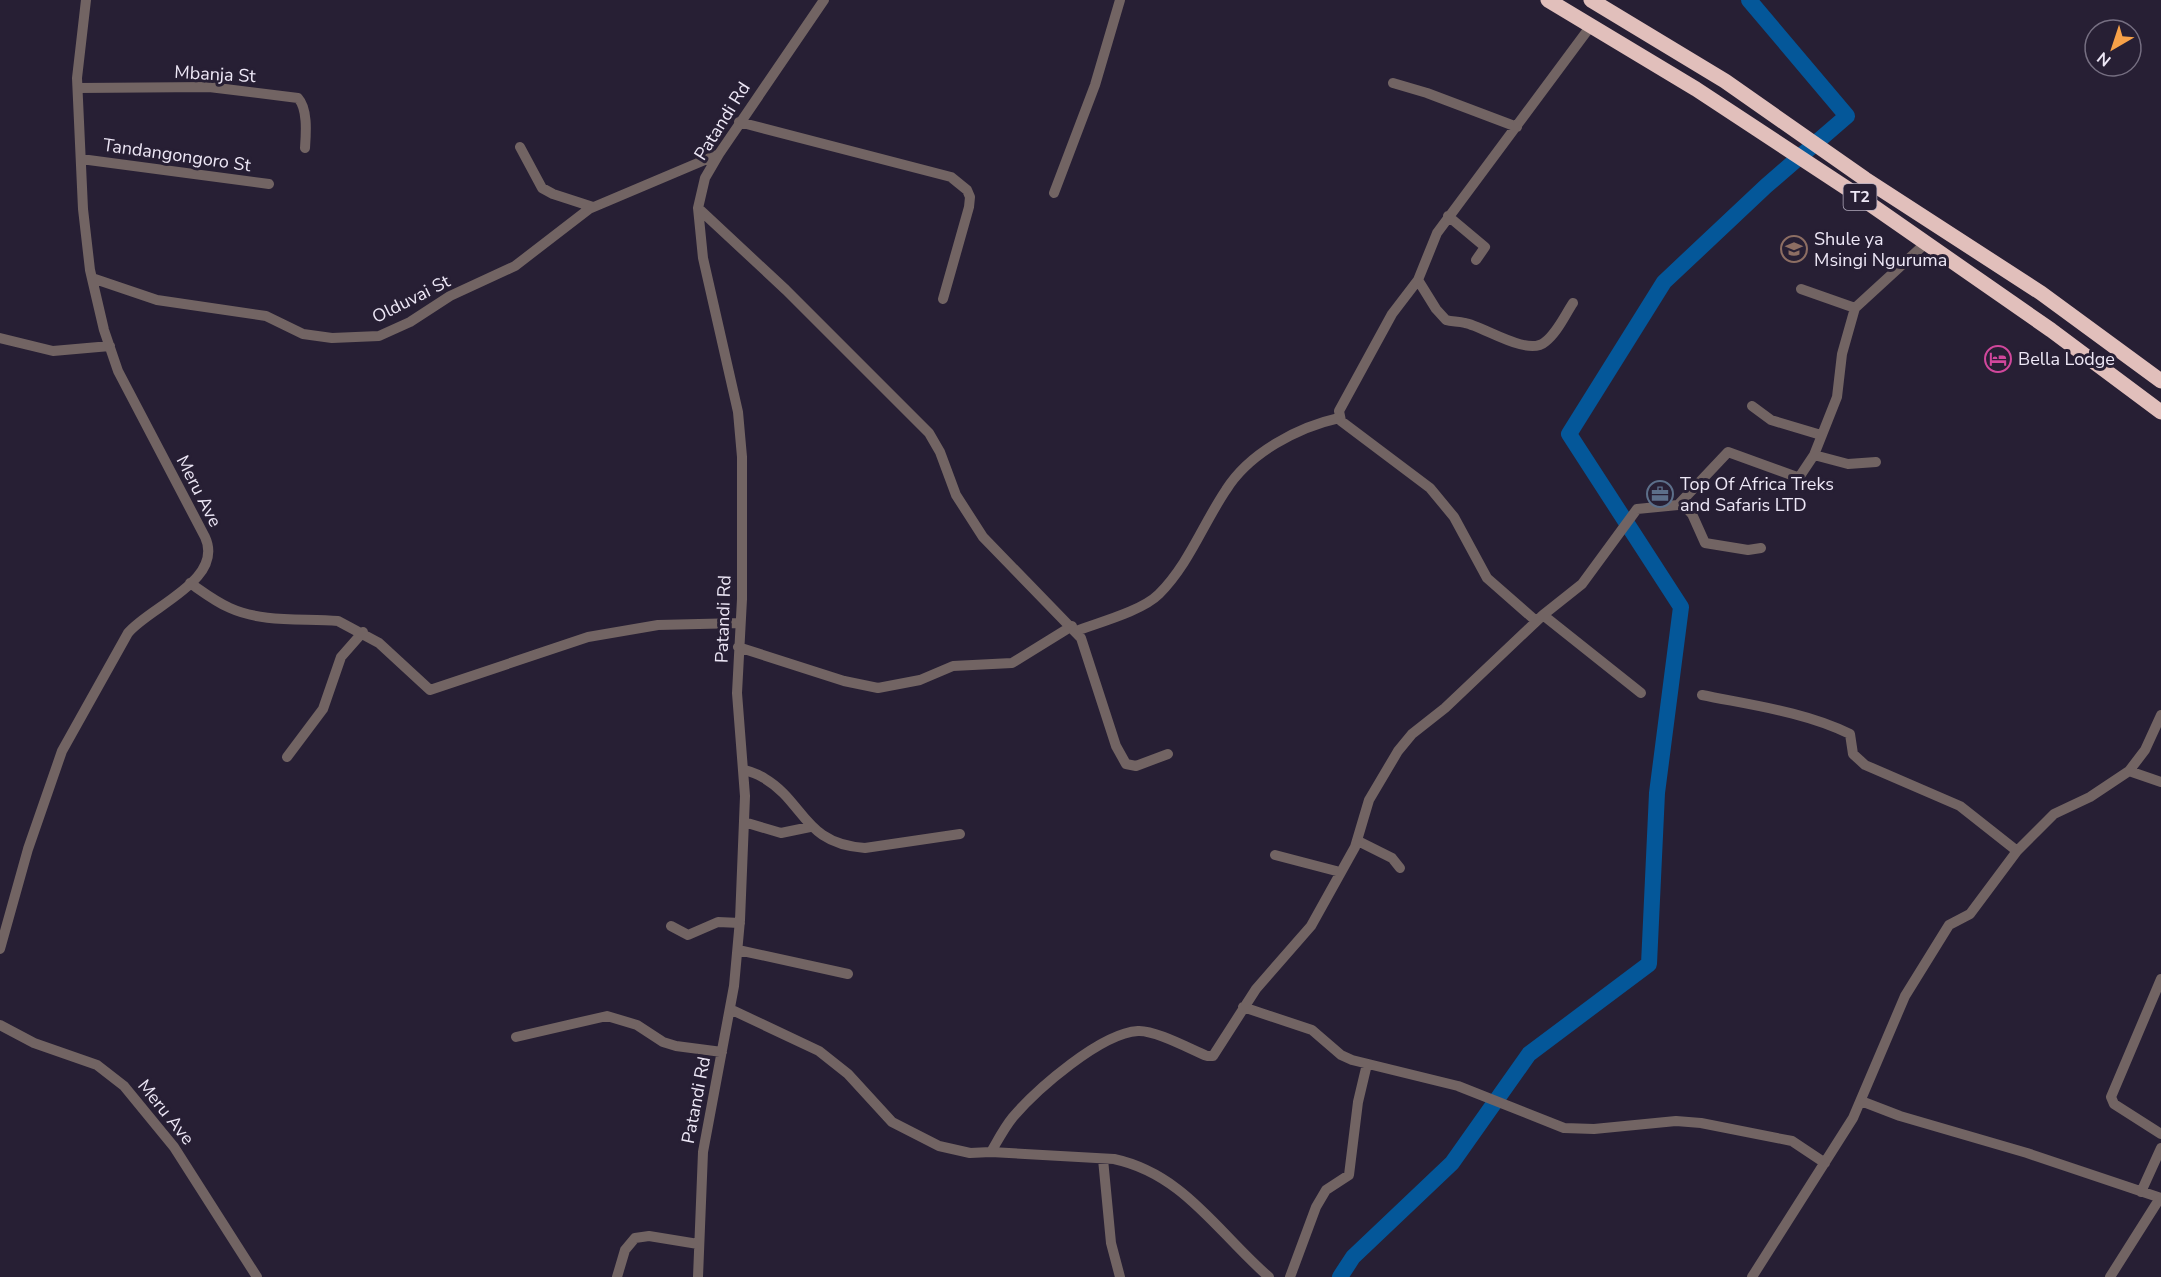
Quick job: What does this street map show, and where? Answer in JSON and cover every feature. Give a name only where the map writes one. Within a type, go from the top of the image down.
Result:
[{"type":"highway","name":"T2","points":[[1548,0],[1696,89],[1927,242],[2161,412]]},
{"type":"highway","name":"T2","points":[[1591,0],[1725,81],[1865,178],[2041,293],[2161,381]]},
{"type":"street","name":"Meru Ave","points":[[0,949],[28,849],[62,751],[128,633],[190,583],[208,561],[208,546],[131,397],[110,346],[92,278],[82,209],[78,88],[86,0]]},
{"type":"street","name":"Patandi Rd","points":[[698,1277],[702,1152],[722,1052],[738,950],[744,822],[743,769],[737,693],[742,457],[738,412],[703,258],[698,208],[705,178],[719,154],[824,0]]},
{"type":"street","points":[[1054,193],[1095,85],[1120,0]]},
{"type":"street","points":[[1339,418],[1339,411],[1392,314],[1418,280],[1437,233],[1590,27]]},
{"type":"street","points":[[1393,83],[1427,93],[1517,127]]},
{"type":"street","name":"Mbanja St","points":[[78,88],[209,87],[298,98],[302,104],[305,123],[305,147]]},
{"type":"street","points":[[740,122],[902,163],[951,177],[961,184],[970,197],[969,207],[943,298]]},
{"type":"street","points":[[520,147],[542,188],[593,207]]},
{"type":"street","name":"Olduvai St","points":[[92,278],[157,300],[266,316],[283,327],[303,334],[332,338],[379,336],[410,322],[450,296],[515,266],[593,207],[719,154]]},
{"type":"street","name":"Tandangongoro St","points":[[81,159],[269,184]]},
{"type":"street","points":[[698,208],[786,290],[929,433],[940,452],[956,495],[982,537],[1074,629],[1086,648],[1116,746],[1126,764],[1136,766],[1168,754]]},
{"type":"street","points":[[1448,216],[1485,247],[1476,260]]},
{"type":"street","points":[[991,1152],[1018,1112],[1051,1081],[1098,1046],[1124,1034],[1140,1031],[1210,1056],[1243,1007],[1311,926],[1358,841],[1369,800],[1403,745],[1539,618],[1581,584],[1631,513],[1641,507],[1669,506],[1682,502],[1728,452],[1797,477],[1803,473],[1814,455],[1837,398],[1842,354],[1855,308],[1927,242]]},
{"type":"street","points":[[1418,280],[1436,309],[1446,320],[1465,322],[1495,336],[1527,345],[1540,345],[1547,341],[1573,303]]},
{"type":"street","points":[[1802,289],[1855,308]]},
{"type":"street","points":[[0,338],[42,351],[84,351],[110,346]]},
{"type":"street","points":[[1752,406],[1771,420],[1821,435]]},
{"type":"street","points":[[738,647],[844,681],[878,688],[920,680],[953,666],[1012,663],[1074,629],[1128,611],[1157,596],[1178,571],[1231,482],[1275,444],[1317,424],[1339,418]]},
{"type":"street","points":[[1339,418],[1430,488],[1454,517],[1487,578],[1641,693]]},
{"type":"street","points":[[1814,455],[1848,464],[1876,462]]},
{"type":"street","points":[[1682,502],[1692,514],[1705,543],[1748,550],[1761,548]]},
{"type":"street","points":[[190,583],[222,604],[243,613],[265,618],[338,621],[363,632],[379,643],[430,690],[588,637],[658,625],[740,622]]},
{"type":"street","points":[[287,757],[322,709],[341,657],[363,632]]},
{"type":"street","points":[[1702,695],[1762,707],[1843,730],[1850,734],[1853,754],[1865,765],[1960,806],[2017,851]]},
{"type":"street","points":[[1752,1277],[1862,1101],[1890,1028],[1912,982],[1949,925],[1970,914],[2017,851],[2060,810],[2090,797],[2129,771],[2145,750],[2161,715]]},
{"type":"street","points":[[743,769],[773,784],[810,827],[821,834],[859,848],[960,834]]},
{"type":"street","points":[[2129,771],[2161,783]]},
{"type":"street","points":[[1364,822],[1369,820],[1377,807]]},
{"type":"street","points":[[744,822],[781,833],[810,827]]},
{"type":"street","points":[[1358,841],[1392,858],[1400,868]]},
{"type":"street","points":[[1275,855],[1340,872]]},
{"type":"street","points":[[671,926],[688,935],[718,922],[740,923]]},
{"type":"street","points":[[738,950],[848,974]]},
{"type":"street","points":[[2161,979],[2111,1097],[2114,1104],[2161,1134]]},
{"type":"street","points":[[1243,1007],[1312,1030],[1341,1055],[1367,1064],[1458,1086],[1564,1128],[1594,1129],[1676,1121],[1701,1123],[1792,1141],[1825,1163]]},
{"type":"street","points":[[729,1010],[819,1051],[848,1074],[885,1116],[902,1128],[954,1152],[1103,1159],[1136,1164],[1176,1186],[1194,1200],[1269,1277]]},
{"type":"street","points":[[516,1037],[607,1016],[637,1025],[663,1042],[722,1052]]},
{"type":"street","name":"Meru Ave","points":[[0,1025],[34,1043],[97,1065],[124,1086],[174,1147],[257,1277]]},
{"type":"street","points":[[1290,1277],[1316,1208],[1326,1190],[1349,1174],[1358,1102],[1367,1064]]},
{"type":"street","points":[[1862,1101],[1900,1116],[2027,1153],[2161,1198],[2110,1277]]},
{"type":"street","points":[[2141,1192],[2161,1148]]},
{"type":"street","points":[[1103,1159],[1111,1243],[1120,1277]]},
{"type":"street","points":[[617,1277],[625,1250],[636,1238],[649,1236],[698,1244]]},
{"type":"waterway","points":[[1340,1277],[1353,1257],[1452,1163],[1529,1054],[1649,964],[1657,793],[1681,607],[1569,434],[1664,282],[1766,186],[1847,116],[1749,0]]},
{"type":"place","name":"Shule ya Msingi Nguruma","points":[[1794,249]]},
{"type":"place","name":"Bella Lodge","points":[[1998,359]]},
{"type":"place","name":"Top Of Africa Treks and Safaris LTD","points":[[1660,494]]}]
